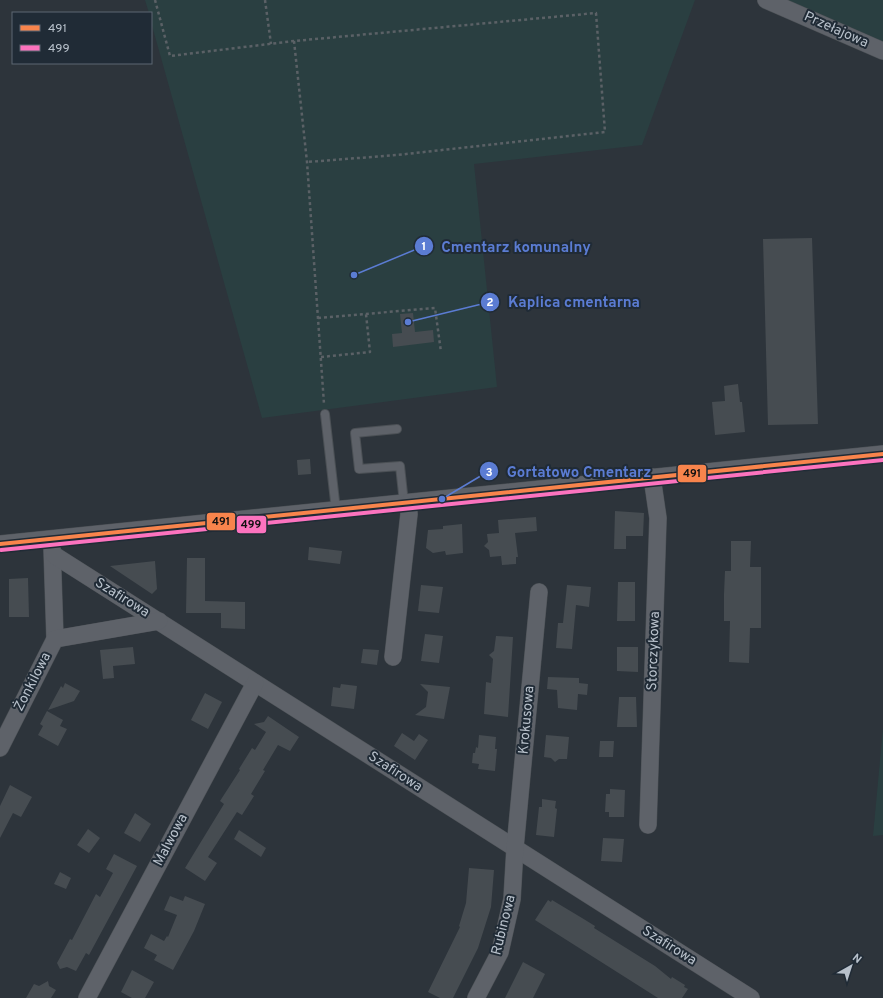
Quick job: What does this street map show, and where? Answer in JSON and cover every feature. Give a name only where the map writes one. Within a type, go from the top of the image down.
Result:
[{"type":"street","name":"Przełajowa","points":[[766,0],[883,51]]},
{"type":"street","points":[[0,544],[883,454]]},
{"type":"street","name":"Storczykowa","points":[[648,825],[658,518],[652,477]]},
{"type":"street","points":[[393,657],[409,514],[406,503]]},
{"type":"street","points":[[51,539],[54,555]]},
{"type":"street","name":"Szafirowa","points":[[54,555],[751,998]]},
{"type":"street","name":"Żonkilowa","points":[[0,748],[55,639],[54,555]]},
{"type":"street","name":"Krokusowa","points":[[515,848],[539,592]]},
{"type":"street","name":"Żonkilowa","points":[[55,639],[159,621]]},
{"type":"street","name":"Malwowa","points":[[87,998],[255,683]]},
{"type":"street","name":"Rubinowa","points":[[476,998],[500,952],[512,899],[515,848]]},
{"type":"lane","points":[[325,414],[336,510]]},
{"type":"lane","points":[[397,429],[355,433],[359,469],[400,466],[406,503]]},
{"type":"path","points":[[156,0],[170,56],[294,41],[596,13],[605,132],[397,155],[307,162]]},
{"type":"path","points":[[265,0],[271,44]]},
{"type":"path","points":[[294,41],[307,162],[325,414]]},
{"type":"path","points":[[318,318],[435,308],[441,352]]},
{"type":"path","points":[[321,357],[370,352],[366,314]]},
{"type":"green space","points":[[145,0],[695,0],[642,145],[474,164],[497,387],[262,418],[152,26],[152,12],[149,12]]},
{"type":"green space","points":[[784,0],[883,0],[883,44],[824,16]]},
{"type":"green space","points":[[883,728],[883,835],[873,836]]},
{"type":"building","points":[[812,238],[818,424],[768,425],[763,239]]},
{"type":"building","points":[[413,313],[415,332],[433,330],[434,342],[393,347],[392,334],[402,333],[400,314]]},
{"type":"building","points":[[738,384],[740,402],[742,402],[745,432],[715,435],[712,402],[725,401],[724,386]]},
{"type":"building","points":[[310,459],[311,474],[298,475],[297,460]]},
{"type":"building","points":[[615,511],[644,513],[643,536],[626,536],[626,549],[614,549]]},
{"type":"building","points":[[536,517],[537,531],[515,533],[518,557],[516,557],[516,564],[502,565],[501,556],[490,557],[489,550],[484,546],[488,542],[487,534],[499,533],[498,520]]},
{"type":"building","points":[[462,524],[463,553],[446,555],[445,551],[433,553],[426,548],[428,530],[443,529],[443,526]]},
{"type":"building","points":[[731,541],[751,541],[750,567],[761,567],[761,628],[750,628],[749,663],[729,662],[730,621],[724,621],[724,594],[725,571],[731,571]]},
{"type":"building","points":[[309,547],[342,551],[340,564],[308,560]]},
{"type":"building","points":[[187,558],[205,558],[205,601],[245,602],[245,629],[221,628],[221,613],[186,613]]},
{"type":"building","points":[[155,561],[157,589],[152,594],[110,566]]},
{"type":"building","points":[[28,578],[29,617],[9,617],[9,579]]},
{"type":"building","points":[[618,582],[635,582],[635,621],[617,621]]},
{"type":"building","points":[[421,585],[443,587],[439,613],[418,611]]},
{"type":"building","points":[[567,585],[591,587],[589,607],[576,605],[572,649],[556,648],[558,623],[563,623]]},
{"type":"building","points":[[425,634],[443,636],[439,663],[421,661]]},
{"type":"building","points":[[496,636],[513,637],[508,717],[484,714],[486,682],[491,683],[493,659],[489,655],[494,651]]},
{"type":"building","points":[[133,647],[135,664],[113,666],[114,678],[103,679],[100,650]]},
{"type":"building","points":[[617,647],[638,647],[638,672],[617,671]]},
{"type":"building","points":[[363,649],[379,650],[377,665],[361,663]]},
{"type":"building","points":[[548,677],[579,678],[579,683],[588,684],[587,695],[578,694],[577,710],[558,708],[557,690],[547,689]]},
{"type":"building","points":[[65,683],[80,691],[74,701],[48,710],[61,686],[63,688]]},
{"type":"building","points":[[341,684],[357,686],[354,709],[331,706],[333,687],[340,688]]},
{"type":"building","points":[[420,684],[450,687],[444,719],[415,715],[426,707],[428,692]]},
{"type":"building","points":[[205,693],[222,702],[208,729],[191,720]]},
{"type":"building","points":[[619,697],[636,697],[637,727],[617,727]]},
{"type":"building","points":[[47,711],[63,720],[60,726],[67,729],[58,746],[38,735],[43,726],[40,724]]},
{"type":"building","points":[[268,716],[299,737],[290,751],[278,745],[251,794],[254,796],[242,815],[237,812],[208,857],[217,863],[205,881],[185,868],[224,804],[220,801],[240,770],[239,769],[252,748],[255,750],[266,732],[254,724],[264,722]]},
{"type":"building","points":[[402,733],[414,741],[419,734],[428,740],[415,760],[394,746]]},
{"type":"building","points":[[479,735],[496,737],[495,749],[497,749],[495,771],[478,769],[479,764],[472,763],[473,753],[475,753],[476,747],[478,748]]},
{"type":"building","points":[[546,735],[569,737],[567,759],[559,759],[555,762],[551,758],[544,757]]},
{"type":"building","points":[[600,741],[614,741],[613,757],[599,757]]},
{"type":"building","points":[[10,785],[32,797],[21,817],[13,813],[0,838],[0,806]]},
{"type":"building","points":[[610,789],[625,790],[624,817],[609,817],[609,812],[605,812],[606,794],[610,794]]},
{"type":"building","points":[[542,799],[556,801],[555,808],[557,809],[554,837],[536,835],[539,807],[542,807]]},
{"type":"building","points":[[135,813],[151,824],[140,842],[124,833]]},
{"type":"building","points":[[88,829],[100,838],[89,853],[77,845]]},
{"type":"building","points":[[239,830],[266,848],[261,857],[234,839]]},
{"type":"building","points":[[603,838],[624,839],[622,862],[601,861]]},
{"type":"building","points":[[114,854],[137,866],[89,955],[86,953],[76,971],[67,967],[60,969],[57,963],[70,939],[72,940],[96,894],[100,897],[113,873],[106,869]]},
{"type":"building","points":[[469,868],[494,870],[491,907],[478,948],[453,998],[440,998],[428,992],[460,927],[459,926],[466,903]]},
{"type":"building","points":[[60,872],[71,878],[66,889],[54,884]]},
{"type":"building","points":[[170,896],[183,901],[185,896],[205,904],[194,931],[173,970],[154,960],[157,955],[144,948],[151,934],[164,941],[167,936],[168,937],[177,915],[164,910]]},
{"type":"building","points":[[548,900],[551,902],[552,900],[595,926],[594,928],[655,966],[671,979],[672,977],[685,985],[684,987],[688,989],[682,998],[658,998],[535,920]]},
{"type":"building","points":[[523,962],[545,974],[533,998],[505,998]]},
{"type":"building","points":[[132,970],[154,982],[145,998],[132,998],[121,992]]},
{"type":"building","points":[[48,981],[49,986],[56,990],[51,998],[26,998],[34,984],[39,986]]},
{"type":"transit line","name":"491","points":[[0,544],[883,454]]},
{"type":"transit line","name":"499","points":[[1,550],[883,460]]},
{"type":"place","name":"Cmentarz komunalny","points":[[354,275]]},
{"type":"place","name":"Kaplica cmentarna","points":[[408,322]]},
{"type":"place","name":"Gortatowo Cmentarz","points":[[442,499]]}]
